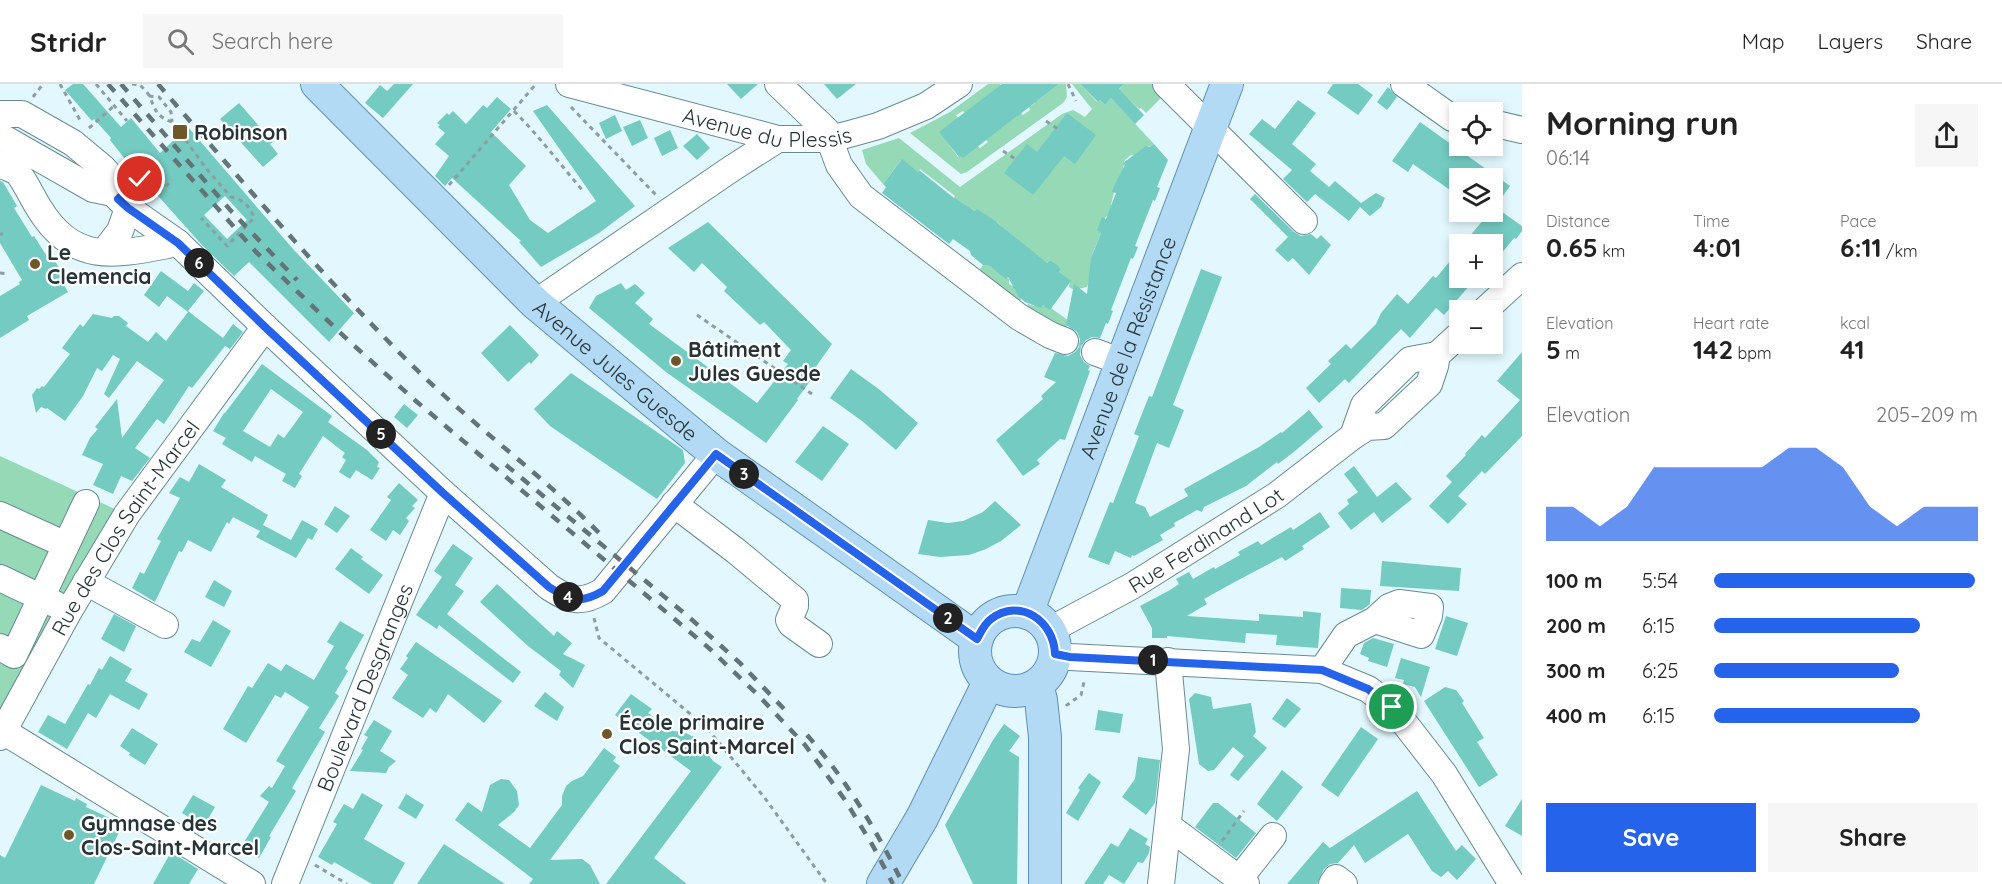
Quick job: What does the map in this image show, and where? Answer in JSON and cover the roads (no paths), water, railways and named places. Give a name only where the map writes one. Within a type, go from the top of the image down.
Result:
[{"type":"main road","name":"Avenue Jules Guesde","points":[[316,84],[536,303],[716,454],[977,639]]},
{"type":"main road","name":"Avenue de la Résistance","points":[[1044,632],[1108,357],[1210,129],[1227,84]]},
{"type":"main road","points":[[1015,611],[1044,632],[1052,666],[1046,677],[1036,685],[1012,692],[989,682],[981,673],[976,662],[977,639],[991,619],[1003,613],[1015,611]]},
{"type":"main road","points":[[883,884],[927,808],[989,682]]},
{"type":"main road","points":[[1036,685],[1041,700],[1045,736],[1045,884]]},
{"type":"street","points":[[778,84],[826,130],[839,165],[861,196],[1019,318],[1065,341]]},
{"type":"street","name":"Avenue du Plessis","points":[[567,92],[778,139],[830,139],[878,126],[926,106],[959,84]]},
{"type":"street","points":[[1166,84],[1304,221]]},
{"type":"street","points":[[1404,84],[1449,116]]},
{"type":"street","points":[[0,114],[22,114],[74,143],[112,178],[120,200],[120,231],[104,252]]},
{"type":"street","points":[[1503,126],[1522,130]]},
{"type":"street","points":[[0,136],[93,189],[120,200],[178,243],[443,493],[562,596],[577,600],[590,599],[603,591],[716,454]]},
{"type":"street","points":[[536,303],[778,139]]},
{"type":"street","points":[[0,164],[17,172],[42,213],[64,238],[84,250],[131,252],[178,243]]},
{"type":"street","points":[[1496,300],[1522,276]]},
{"type":"street","name":"Rue des Clos Saint-Marcel","points":[[1,735],[69,611],[127,514],[265,327]]},
{"type":"street","name":"Rue Ferdinand Lot","points":[[1044,632],[1132,586],[1277,495],[1353,436],[1367,428],[1384,426],[1429,384],[1437,356],[1449,345]]},
{"type":"street","name":"Boulevard Desgranges","points":[[285,884],[443,493]]},
{"type":"street","points":[[0,648],[14,655],[86,503]]},
{"type":"street","points":[[674,504],[795,600],[789,620],[791,624],[819,644]]},
{"type":"street","points":[[0,515],[66,545]]},
{"type":"street","points":[[0,578],[69,611]]},
{"type":"street","points":[[86,582],[165,625]]},
{"type":"street","points":[[1322,670],[1346,635],[1375,620]]},
{"type":"street","points":[[1044,632],[1070,657],[1322,670],[1368,689],[1392,707],[1444,774],[1512,884]]},
{"type":"street","points":[[1161,884],[1176,749],[1168,661]]},
{"type":"street","points":[[1,735],[252,884]]},
{"type":"street","points":[[1166,837],[1235,882],[1273,836]]},
{"type":"street","points":[[1332,884],[1336,878],[1344,884]]},
{"type":"railway","points":[[108,84],[256,252],[350,342],[417,402],[710,649],[758,695],[805,745],[845,800],[893,884]]},
{"type":"railway","points":[[121,84],[232,212],[297,280]]},
{"type":"railway","points":[[158,84],[284,230],[383,336],[440,392],[558,494],[603,537]]},
{"type":"railway","points":[[506,465],[690,618],[740,663],[785,710]]},
{"type":"railway","points":[[807,735],[835,769],[860,806],[903,884]]},
{"type":"place","name":"Robinson","points":[[180,132]]},
{"type":"place","name":"Le Clemencia","points":[[35,264]]},
{"type":"place","name":"Bâtiment Jules Guesde","points":[[676,361]]},
{"type":"place","name":"École primaire Clos Saint-Marcel","points":[[607,734]]},
{"type":"place","name":"Gymnase des Clos-Saint-Marcel","points":[[69,835]]}]
